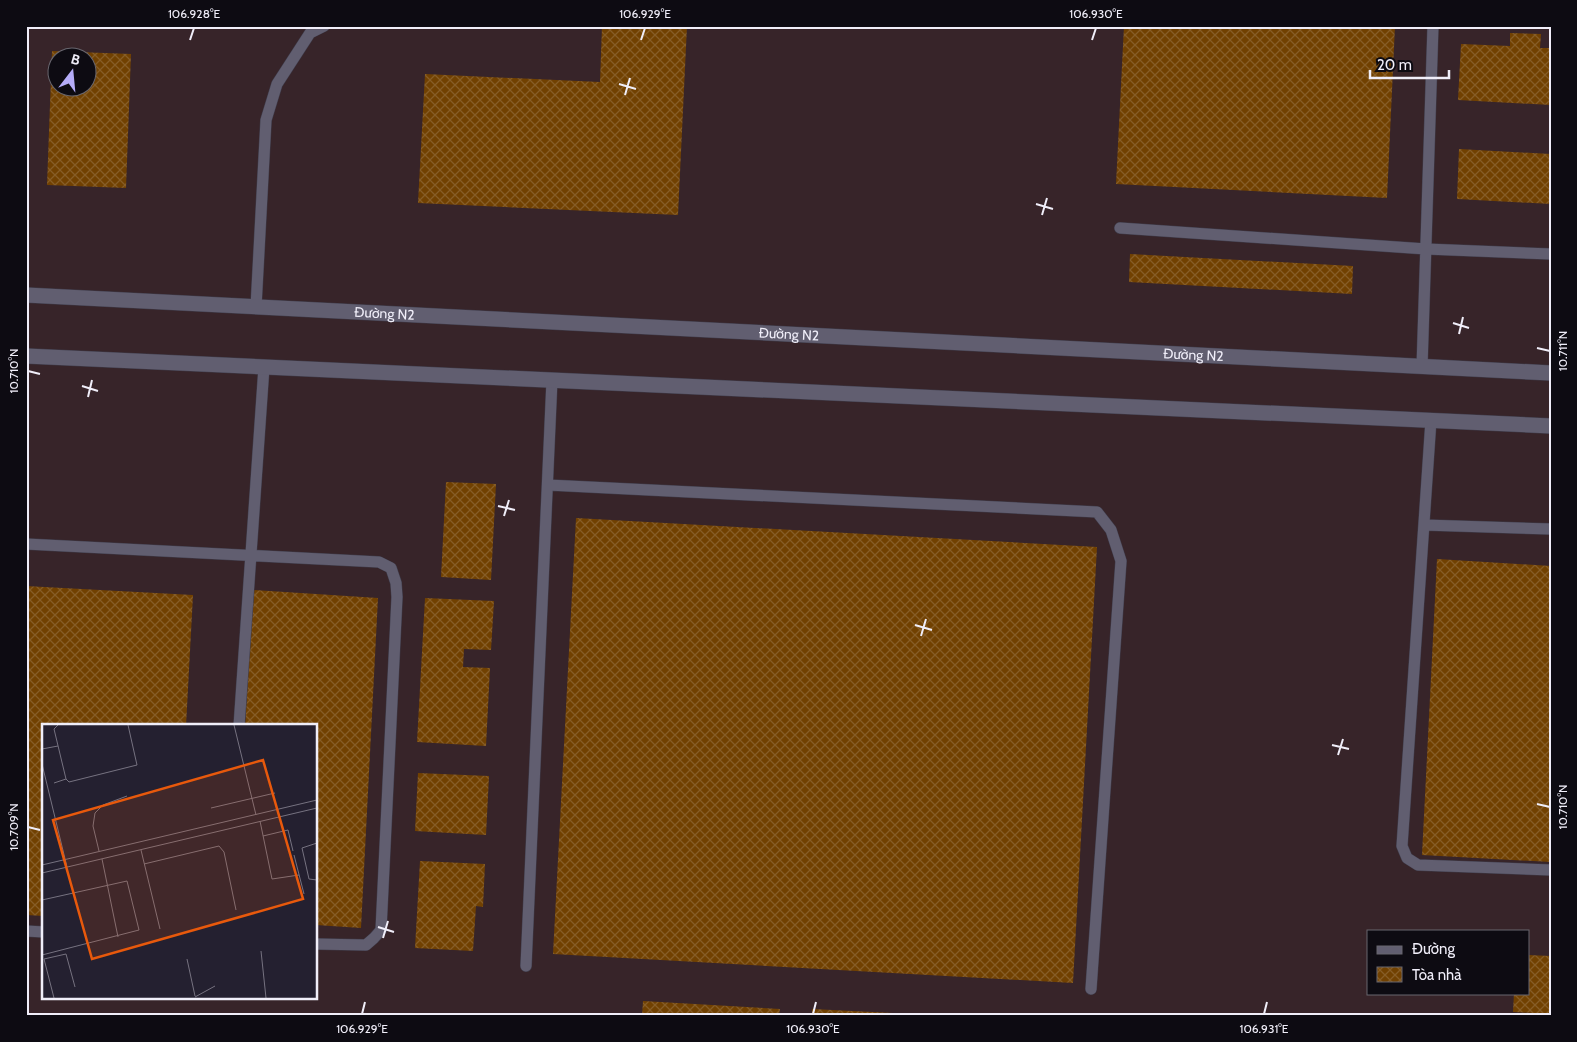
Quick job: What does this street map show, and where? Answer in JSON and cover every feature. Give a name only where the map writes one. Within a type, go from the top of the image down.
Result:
[{"type":"street","name":"Đường N2","points":[[26,295],[1551,373]]},
{"type":"street","points":[[26,356],[1551,426]]},
{"type":"lane","points":[[256,307],[266,120],[277,84],[310,33],[324,26]]},
{"type":"lane","points":[[1422,367],[1433,26]]},
{"type":"lane","points":[[1120,228],[1426,248],[1551,254]]},
{"type":"lane","points":[[239,724],[264,367]]},
{"type":"lane","points":[[526,966],[552,380]]},
{"type":"lane","points":[[1431,420],[1402,846],[1407,858],[1418,865],[1551,870]]},
{"type":"lane","points":[[548,485],[1097,512],[1111,530],[1121,561],[1091,989]]},
{"type":"lane","points":[[1424,525],[1551,529]]},
{"type":"lane","points":[[26,544],[379,562],[391,568],[398,597],[381,930],[366,946],[318,944]]},
{"type":"lane","points":[[26,931],[42,932]]},
{"type":"shaded area","points":[[26,26],[1551,26],[1551,1016],[26,1016]]},
{"type":"building","points":[[602,26],[687,26],[678,215],[418,203],[425,74],[600,82]]},
{"type":"building","points":[[1124,26],[1395,26],[1387,198],[1116,184]]},
{"type":"building","points":[[1510,33],[1541,34],[1540,48],[1551,48],[1551,105],[1458,100],[1461,44],[1510,46]]},
{"type":"building","points":[[98,53],[131,54],[126,188],[47,185],[50,98],[98,98]]},
{"type":"building","points":[[1459,149],[1551,154],[1551,204],[1457,199]]},
{"type":"building","points":[[1130,254],[1353,266],[1352,294],[1129,282]]},
{"type":"building","points":[[446,482],[496,484],[491,580],[441,577]]},
{"type":"building","points":[[576,518],[1097,547],[1073,983],[553,954]]},
{"type":"building","points":[[1437,559],[1551,566],[1551,862],[1422,855]]},
{"type":"building","points":[[26,586],[193,595],[186,724],[42,724],[42,916],[26,915]]},
{"type":"building","points":[[253,590],[378,598],[361,928],[318,925],[318,724],[245,724]]},
{"type":"building","points":[[425,598],[494,601],[491,650],[464,649],[463,667],[490,668],[486,746],[417,742]]},
{"type":"building","points":[[418,773],[489,776],[486,835],[415,831]]},
{"type":"building","points":[[420,861],[485,864],[483,907],[476,906],[473,951],[415,948]]},
{"type":"building","points":[[1530,955],[1551,956],[1551,1014],[1513,1012],[1514,994],[1530,994]]},
{"type":"building","points":[[643,1001],[780,1009],[779,1016],[642,1016]]},
{"type":"building","points":[[812,1009],[913,1014],[913,1016],[812,1016]]}]
